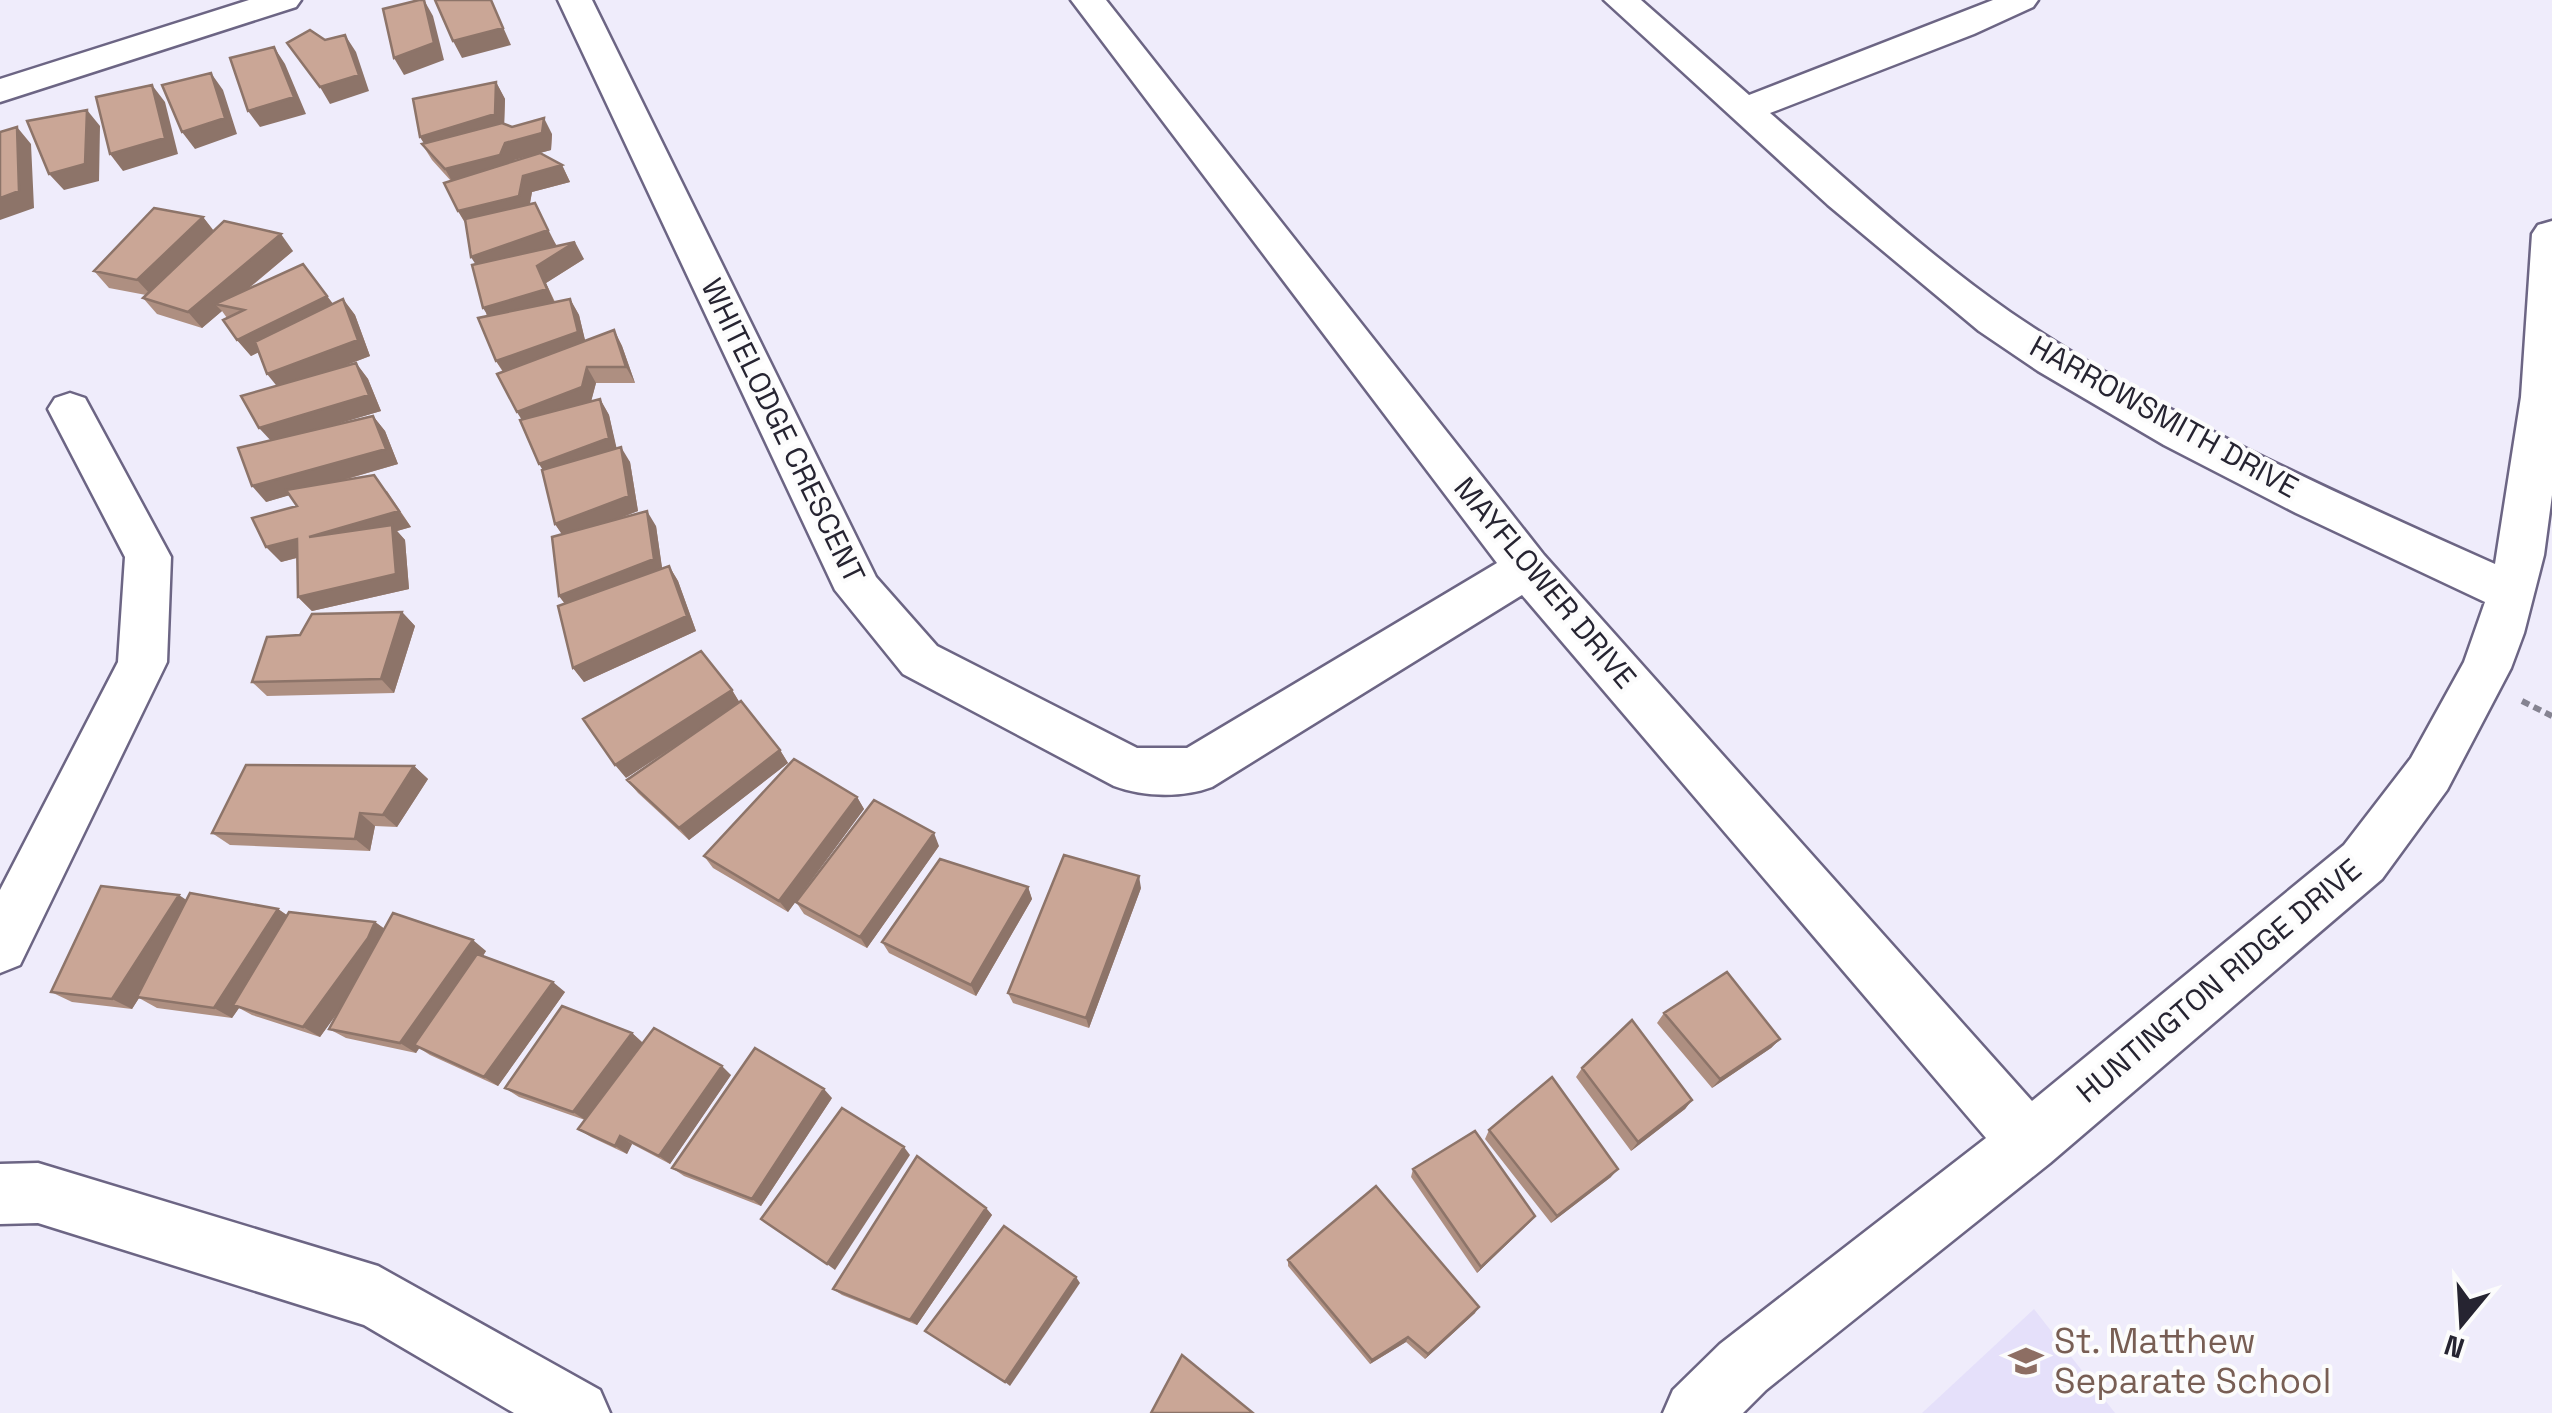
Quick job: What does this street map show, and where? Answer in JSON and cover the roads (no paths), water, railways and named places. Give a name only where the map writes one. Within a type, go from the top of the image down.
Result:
[{"type":"street","points":[[0,91],[284,0]]},
{"type":"street","name":"WHITELODGE CRESCENT","points":[[575,0],[858,590],[920,660],[1132,770],[1194,771],[1527,568]]},
{"type":"street","name":"MAYFLOWER DRIVE","points":[[1088,0],[1527,568],[2030,1142]]},
{"type":"street","name":"HARROWSMITH DRIVE","points":[[1620,0],[1932,273],[1994,321],[2078,377],[2419,552],[2510,592]]},
{"type":"street","points":[[1744,110],[1962,27],[2020,0]]},
{"type":"street","name":"HUNTINGTON RIDGE DRIVE","points":[[1696,1413],[1744,1366],[2030,1142],[2363,862],[2429,774],[2500,633],[2520,555],[2543,397],[2552,234]]},
{"type":"street","points":[[0,947],[142,662],[148,557],[70,409]]},
{"type":"street","points":[[0,1194],[38,1193],[378,1298],[576,1413]]},
{"type":"place","name":"St. Matthew Separate School","points":[[2026,1361]]}]
